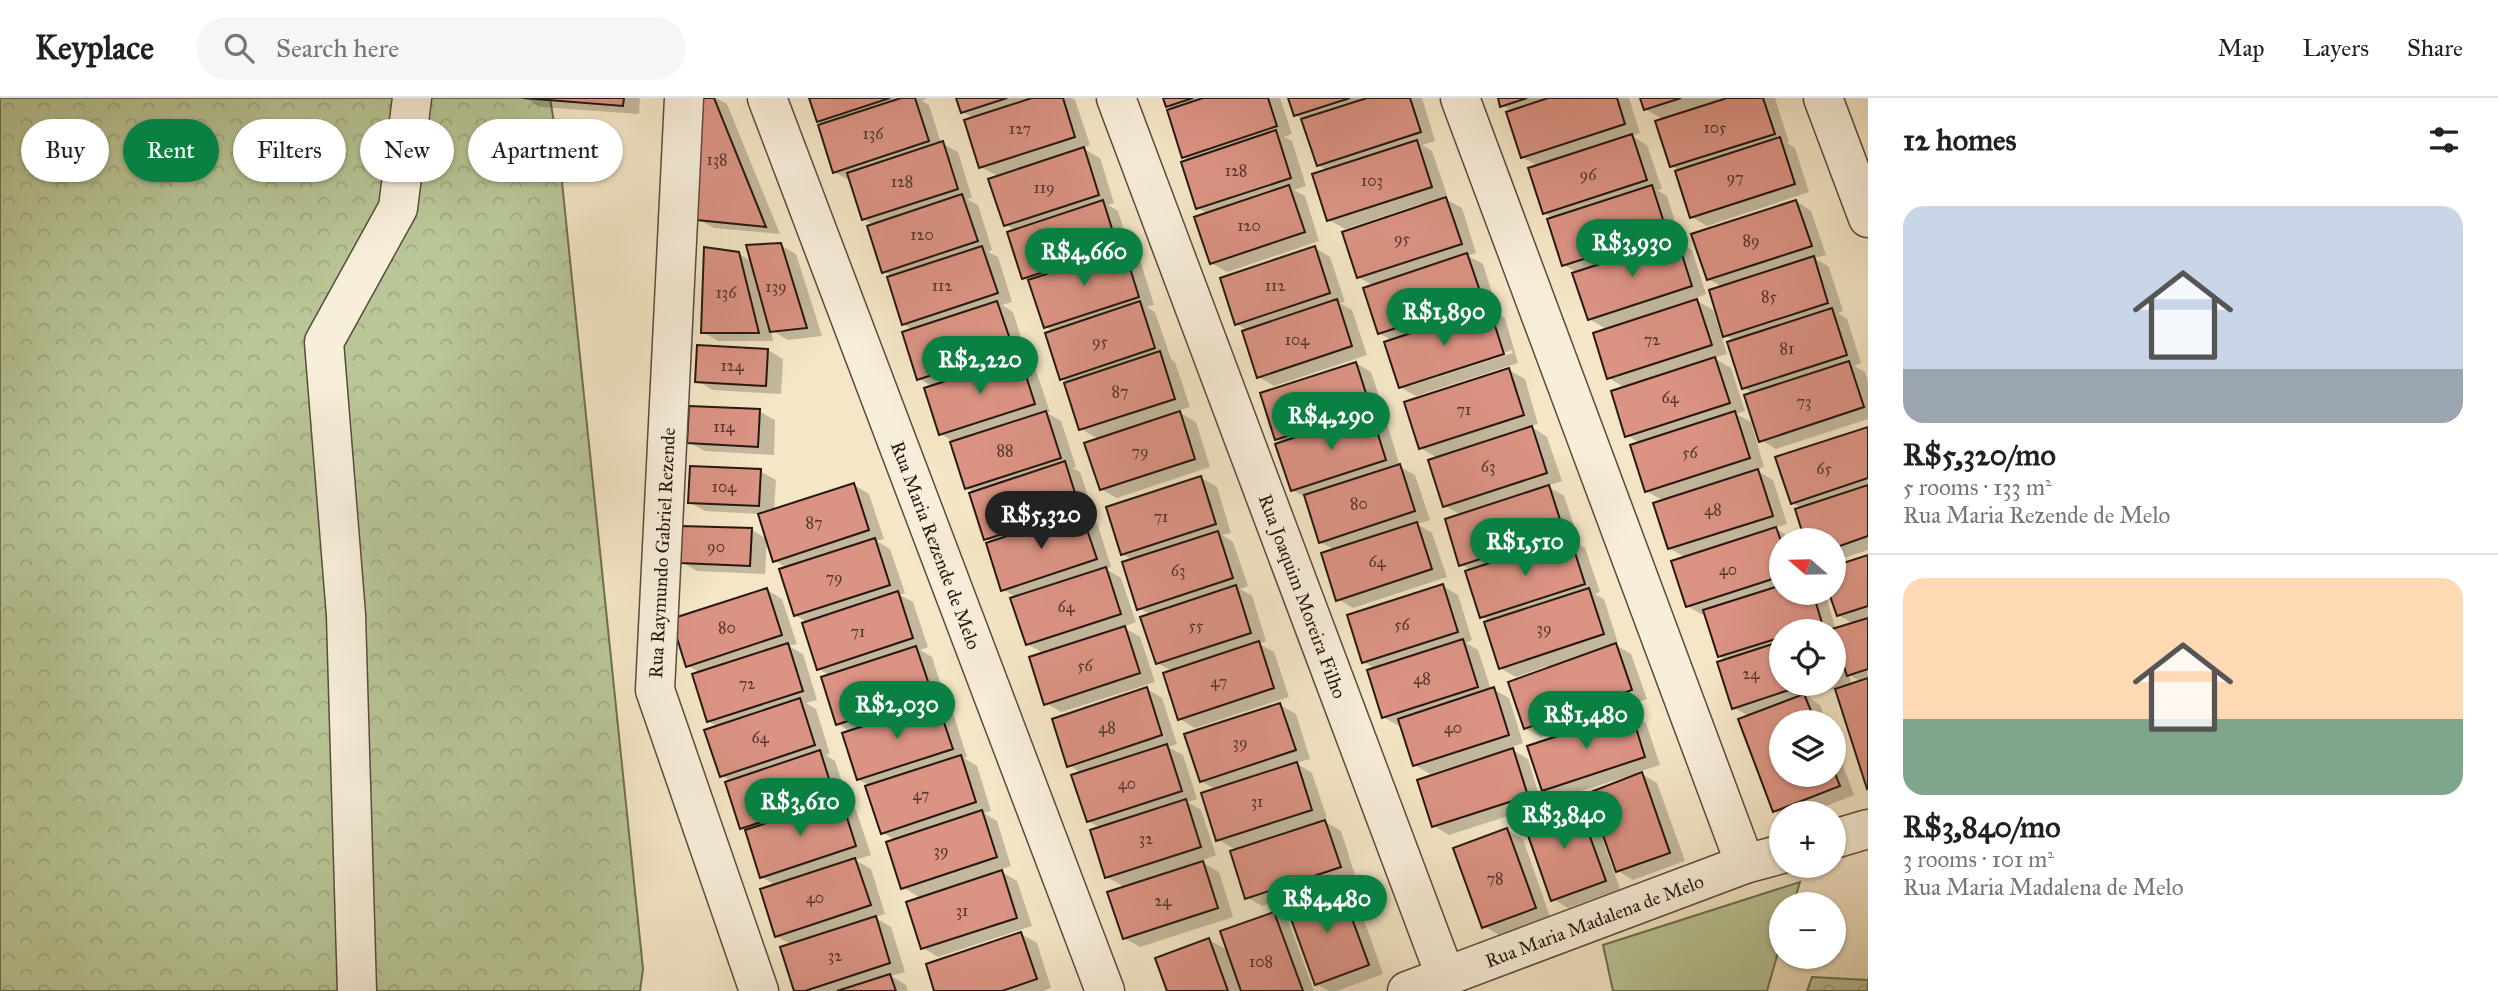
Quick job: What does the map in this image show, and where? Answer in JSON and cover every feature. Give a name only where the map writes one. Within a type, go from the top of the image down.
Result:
[{"type":"street","points":[[357,991],[346,615],[324,342],[398,208],[412,98]]},
{"type":"street","name":"Rua Raymundo Gabriel Rezende","points":[[684,98],[656,690],[760,991]]},
{"type":"street","name":"Rua Maria Rezende de Melo","points":[[767,98],[1105,991]]},
{"type":"street","name":"Rua Joaquim Moreira Filho","points":[[1116,98],[1445,975]]},
{"type":"street","points":[[1460,98],[1745,864]]},
{"type":"street","points":[[1823,98],[1868,218]]},
{"type":"street","points":[[1846,835],[1868,829]]},
{"type":"street","name":"Rua Maria Madalena de Melo","points":[[1407,991],[1745,864],[1769,858]]},
{"type":"green space","points":[[0,98],[550,98],[553,119],[468,119],[468,182],[562,182],[643,969],[640,991],[0,991]]},
{"type":"green space","points":[[1800,882],[1797,892],[1769,892],[1769,969],[1773,969],[1767,991],[1613,991],[1603,945]]},
{"type":"green space","points":[[1812,977],[1868,980],[1868,991],[1807,991]]},
{"type":"building","points":[[523,98],[624,98],[623,106]]},
{"type":"building","points":[[695,98],[714,98],[766,227],[697,220]]},
{"type":"building","points":[[809,98],[890,98],[817,122]]},
{"type":"building","points":[[901,98],[915,98],[929,141],[833,173],[818,125]]},
{"type":"building","points":[[956,98],[1007,98],[961,113]]},
{"type":"building","points":[[1032,98],[1063,98],[1075,137],[979,168],[964,120]]},
{"type":"building","points":[[1163,98],[1193,98],[1166,107]]},
{"type":"building","points":[[1203,98],[1268,98],[1277,126],[1182,158],[1167,110]]},
{"type":"building","points":[[1288,98],[1350,98],[1294,116]]},
{"type":"building","points":[[1367,98],[1410,98],[1421,132],[1317,166],[1301,119]]},
{"type":"building","points":[[1498,98],[1527,98],[1500,107]]},
{"type":"building","points":[[1548,98],[1617,98],[1625,124],[1521,158],[1506,112]]},
{"type":"building","points":[[1640,98],[1681,98],[1644,110]]},
{"type":"building","points":[[1727,98],[1763,98],[1775,134],[1670,167],[1655,121]]},
{"type":"building","points":[[1276,130],[1291,178],[1196,209],[1181,162]]},
{"type":"building","points":[[1632,134],[1647,180],[1543,214],[1528,168]]},
{"type":"building","points":[[1780,137],[1795,184],[1690,218],[1675,171]]},
{"type":"building","points":[[1417,140],[1432,187],[1327,221],[1312,174]]},
{"type":"building","points":[[943,141],[958,189],[862,220],[847,173]]},
{"type":"building","points":[[1084,147],[1099,195],[1004,226],[988,179]]},
{"type":"building","points":[[1289,185],[1305,232],[1210,264],[1194,217]]},
{"type":"building","points":[[1652,185],[1667,232],[1562,266],[1547,219]]},
{"type":"building","points":[[962,194],[978,241],[882,273],[867,226]]},
{"type":"building","points":[[1446,197],[1462,244],[1357,278],[1342,232]]},
{"type":"building","points":[[1103,200],[1118,248],[1022,279],[1007,232]]},
{"type":"building","points":[[1796,200],[1812,246],[1707,280],[1691,234]]},
{"type":"building","points":[[1677,239],[1692,286],[1588,320],[1572,273]]},
{"type":"building","points":[[781,243],[807,328],[770,332],[746,245]]},
{"type":"building","points":[[982,246],[998,293],[902,325],[887,277]]},
{"type":"building","points":[[1315,246],[1330,293],[1235,325],[1220,278]]},
{"type":"building","points":[[704,247],[739,252],[759,333],[701,333]]},
{"type":"building","points":[[1124,249],[1139,297],[1044,328],[1028,280]]},
{"type":"building","points":[[1467,253],[1483,300],[1378,334],[1363,288]]},
{"type":"building","points":[[1814,256],[1828,303],[1723,337],[1709,290]]},
{"type":"building","points":[[1337,299],[1352,346],[1257,378],[1242,331]]},
{"type":"building","points":[[1697,299],[1712,345],[1607,379],[1593,333]]},
{"type":"building","points":[[997,301],[1013,348],[917,380],[902,332]]},
{"type":"building","points":[[1140,301],[1155,348],[1060,380],[1045,333]]},
{"type":"building","points":[[1489,307],[1504,354],[1399,388],[1384,342]]},
{"type":"building","points":[[1832,308],[1847,355],[1742,389],[1727,342]]},
{"type":"building","points":[[697,345],[768,349],[766,386],[695,382]]},
{"type":"building","points":[[1160,351],[1175,399],[1079,430],[1064,383]]},
{"type":"building","points":[[1020,357],[1035,404],[939,435],[924,388]]},
{"type":"building","points":[[1715,357],[1730,403],[1625,437],[1611,391]]},
{"type":"building","points":[[1849,361],[1864,407],[1759,442],[1744,395]]},
{"type":"building","points":[[1356,362],[1371,409],[1275,440],[1260,393]]},
{"type":"building","points":[[1509,368],[1524,415],[1419,449],[1404,402]]},
{"type":"building","points":[[689,406],[760,409],[758,447],[687,443]]},
{"type":"building","points":[[1046,411],[1061,458],[965,489],[950,442]]},
{"type":"building","points":[[1180,411],[1195,459],[1100,490],[1084,443]]},
{"type":"building","points":[[1735,411],[1750,458],[1645,492],[1630,445]]},
{"type":"building","points":[[1371,412],[1386,460],[1291,491],[1275,444]]},
{"type":"building","points":[[1532,426],[1547,473],[1443,507],[1428,460]]},
{"type":"building","points":[[1868,427],[1868,478],[1791,504],[1775,457]]},
{"type":"building","points":[[1065,461],[1080,509],[984,540],[969,493]]},
{"type":"building","points":[[1400,464],[1415,511],[1319,543],[1304,495]]},
{"type":"building","points":[[690,466],[761,469],[759,506],[688,503]]},
{"type":"building","points":[[1758,469],[1773,516],[1668,549],[1653,503]]},
{"type":"building","points":[[1201,476],[1216,524],[1121,555],[1106,507]]},
{"type":"building","points":[[854,483],[869,530],[773,562],[758,514]]},
{"type":"building","points":[[1549,485],[1564,532],[1459,566],[1445,519]]},
{"type":"building","points":[[1868,485],[1868,536],[1846,544],[1846,528],[1801,528],[1795,509]]},
{"type":"building","points":[[1081,512],[1097,559],[1001,591],[986,543]]},
{"type":"building","points":[[1417,522],[1432,569],[1336,601],[1321,553]]},
{"type":"building","points":[[681,526],[752,528],[750,566],[680,563]]},
{"type":"building","points":[[1769,529],[1769,580],[1686,607],[1671,561]]},
{"type":"building","points":[[1218,531],[1233,578],[1137,610],[1122,562]]},
{"type":"building","points":[[1570,537],[1585,584],[1480,618],[1465,571]]},
{"type":"building","points":[[875,538],[890,585],[794,616],[779,569]]},
{"type":"building","points":[[1868,555],[1868,606],[1837,616],[1834,606],[1846,606],[1846,562]]},
{"type":"building","points":[[1106,567],[1121,614],[1026,645],[1010,598]]},
{"type":"building","points":[[1443,584],[1458,632],[1362,663],[1347,615]]},
{"type":"building","points":[[1236,585],[1251,633],[1156,664],[1140,617]]},
{"type":"building","points":[[767,588],[782,635],[686,667],[671,619]]},
{"type":"building","points":[[1589,588],[1604,634],[1499,669],[1484,622]]},
{"type":"building","points":[[1769,589],[1769,606],[1817,606],[1821,619],[1769,619],[1769,641],[1718,657],[1703,610]]},
{"type":"building","points":[[898,591],[913,638],[817,670],[802,623]]},
{"type":"building","points":[[1868,618],[1868,669],[1847,676],[1846,673],[1846,625]]},
{"type":"building","points":[[1125,626],[1140,673],[1044,705],[1029,657]]},
{"type":"building","points":[[1463,639],[1478,687],[1382,718],[1367,670]]},
{"type":"building","points":[[1259,641],[1274,688],[1178,720],[1163,673]]},
{"type":"building","points":[[788,643],[803,691],[707,722],[692,674]]},
{"type":"building","points":[[1616,643],[1632,690],[1524,729],[1508,682]]},
{"type":"building","points":[[1769,645],[1771,696],[1732,709],[1717,662]]},
{"type":"building","points":[[916,646],[932,693],[836,725],[821,677]]},
{"type":"building","points":[[1868,678],[1867,789],[1846,723],[1846,710],[1842,710],[1837,696],[1846,696],[1846,685]]},
{"type":"building","points":[[1147,687],[1162,735],[1067,767],[1052,719]]},
{"type":"building","points":[[1494,687],[1509,735],[1413,766],[1398,719]]},
{"type":"building","points":[[1805,696],[1811,710],[1769,710],[1769,787],[1837,787],[1801,801],[1769,801],[1738,719]]},
{"type":"building","points":[[800,698],[815,745],[720,777],[704,730]]},
{"type":"building","points":[[937,702],[953,749],[857,780],[842,733]]},
{"type":"building","points":[[1280,703],[1296,750],[1200,782],[1184,734]]},
{"type":"building","points":[[1631,712],[1645,757],[1542,791],[1527,746]]},
{"type":"building","points":[[1167,744],[1182,791],[1087,822],[1071,775]]},
{"type":"building","points":[[1513,748],[1528,796],[1432,827],[1417,780]]},
{"type":"building","points":[[820,750],[835,798],[740,829],[725,782]]},
{"type":"building","points":[[961,755],[976,802],[881,834],[865,786]]},
{"type":"building","points":[[1297,762],[1312,810],[1216,841],[1201,793]]},
{"type":"building","points":[[1642,772],[1670,853],[1616,872],[1588,793]]},
{"type":"building","points":[[841,799],[856,846],[760,878],[745,830]]},
{"type":"building","points":[[1186,799],[1201,847],[1105,878],[1090,830]]},
{"type":"building","points":[[1577,801],[1606,881],[1551,901],[1523,821]]},
{"type":"building","points":[[982,810],[997,857],[901,889],[886,842]]},
{"type":"building","points":[[1325,820],[1341,867],[1245,899],[1230,851]]},
{"type":"building","points":[[1507,828],[1536,908],[1482,928],[1453,848]]},
{"type":"building","points":[[855,858],[871,905],[775,937],[760,889]]},
{"type":"building","points":[[1203,861],[1218,908],[1123,939],[1107,892]]},
{"type":"building","points":[[1002,870],[1017,918],[921,949],[906,902]]},
{"type":"building","points":[[1340,886],[1369,965],[1315,985],[1286,905]]},
{"type":"building","points":[[1274,912],[1303,991],[1241,991],[1220,931]]},
{"type":"building","points":[[876,916],[890,963],[805,991],[794,991],[780,947]]},
{"type":"building","points":[[1021,932],[1037,979],[1002,991],[934,991],[926,964]]},
{"type":"building","points":[[1209,938],[1228,991],[1167,991],[1155,958]]},
{"type":"building","points":[[890,974],[896,991],[837,991]]}]
